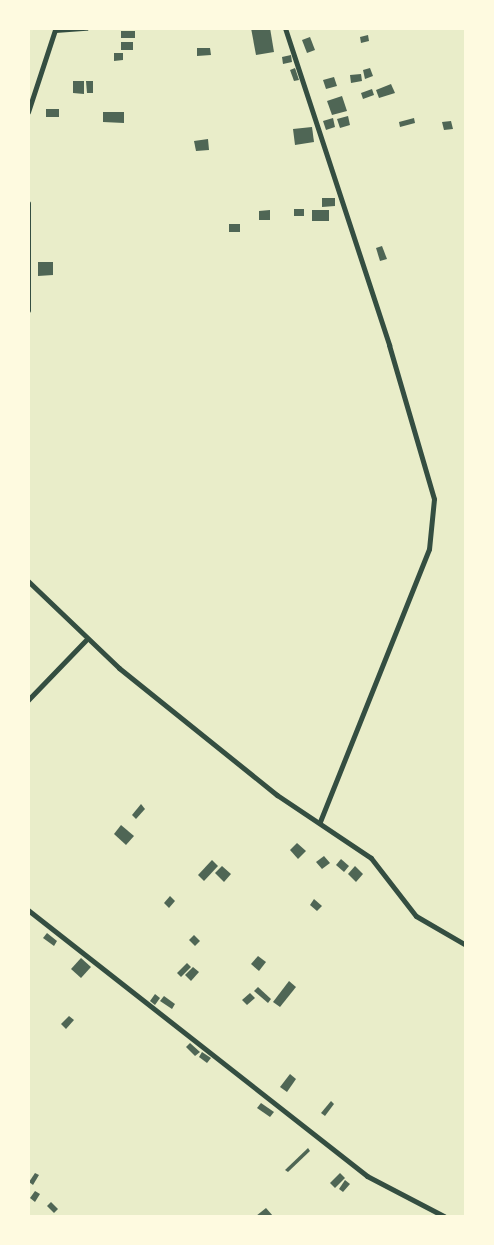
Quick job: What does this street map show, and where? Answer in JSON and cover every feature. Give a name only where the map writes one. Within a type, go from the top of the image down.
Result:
[{"type":"street","points":[[28,112],[55,30],[86,28]]},
{"type":"street","points":[[285,28],[389,345],[434,499],[429,549],[320,822]]},
{"type":"street","points":[[28,203],[28,310]]},
{"type":"street","points":[[28,581],[86,640],[277,795],[371,858],[416,916],[465,945]]},
{"type":"street","points":[[28,700],[86,640]]},
{"type":"street","points":[[28,910],[367,1176],[444,1216]]},
{"type":"building","points":[[251,28],[270,28],[274,52],[256,55]]},
{"type":"building","points":[[121,31],[135,31],[135,38],[121,38]]},
{"type":"building","points":[[368,35],[369,41],[361,43],[360,37]]},
{"type":"building","points":[[310,37],[315,50],[307,53],[302,40]]},
{"type":"building","points":[[121,42],[133,42],[133,50],[121,50]]},
{"type":"building","points":[[197,48],[210,48],[211,55],[197,56]]},
{"type":"building","points":[[114,53],[123,53],[123,60],[114,61]]},
{"type":"building","points":[[291,55],[292,62],[283,64],[282,57]]},
{"type":"building","points":[[295,68],[299,80],[294,81],[290,70]]},
{"type":"building","points":[[370,68],[373,76],[365,79],[363,70]]},
{"type":"building","points":[[361,74],[362,81],[351,83],[350,75]]},
{"type":"building","points":[[334,77],[337,86],[326,89],[323,80]]},
{"type":"building","points":[[73,81],[84,81],[84,94],[73,93]]},
{"type":"building","points":[[86,81],[93,81],[93,93],[87,93]]},
{"type":"building","points":[[391,84],[395,93],[379,98],[376,90]]},
{"type":"building","points":[[372,89],[374,95],[363,99],[361,93]]},
{"type":"building","points":[[342,96],[347,111],[332,115],[327,101]]},
{"type":"building","points":[[46,109],[59,109],[59,117],[46,117]]},
{"type":"building","points":[[103,112],[124,112],[124,123],[103,122]]},
{"type":"building","points":[[348,116],[350,125],[340,128],[337,119]]},
{"type":"building","points":[[333,118],[335,127],[326,130],[323,121]]},
{"type":"building","points":[[414,118],[415,123],[400,127],[399,122]]},
{"type":"building","points":[[451,121],[453,129],[444,130],[442,122]]},
{"type":"building","points":[[312,127],[314,142],[295,145],[293,129]]},
{"type":"building","points":[[208,139],[209,150],[196,151],[194,141]]},
{"type":"building","points":[[322,198],[335,198],[335,206],[322,207]]},
{"type":"building","points":[[294,209],[304,209],[304,216],[294,216]]},
{"type":"building","points":[[270,210],[270,220],[259,220],[259,211]]},
{"type":"building","points":[[312,210],[329,210],[329,221],[312,221]]},
{"type":"building","points":[[229,224],[240,224],[240,232],[229,232]]},
{"type":"building","points":[[382,246],[387,259],[380,261],[376,248]]},
{"type":"building","points":[[38,262],[53,262],[53,275],[38,276]]},
{"type":"building","points":[[141,804],[145,809],[136,819],[132,815]]},
{"type":"building","points":[[121,825],[134,836],[126,845],[114,834]]},
{"type":"building","points":[[297,843],[306,851],[298,859],[290,850]]},
{"type":"building","points":[[324,856],[330,863],[322,869],[316,862]]},
{"type":"building","points":[[341,859],[349,866],[344,872],[336,865]]},
{"type":"building","points":[[212,860],[218,866],[204,881],[198,875]]},
{"type":"building","points":[[222,866],[231,874],[224,882],[215,873]]},
{"type":"building","points":[[355,866],[363,874],[356,882],[348,874]]},
{"type":"building","points":[[170,896],[175,901],[169,908],[164,903]]},
{"type":"building","points":[[314,899],[322,906],[317,911],[310,905]]},
{"type":"building","points":[[47,933],[57,941],[54,946],[43,938]]},
{"type":"building","points":[[194,935],[200,941],[195,946],[189,940]]},
{"type":"building","points":[[258,956],[266,962],[259,971],[251,964]]},
{"type":"building","points":[[81,958],[91,967],[81,978],[71,969]]},
{"type":"building","points":[[187,963],[191,967],[181,977],[177,973]]},
{"type":"building","points":[[193,967],[199,972],[191,981],[185,975]]},
{"type":"building","points":[[289,981],[296,987],[280,1007],[273,1002]]},
{"type":"building","points":[[258,987],[271,999],[268,1003],[254,991]]},
{"type":"building","points":[[250,993],[255,998],[247,1005],[242,1000]]},
{"type":"building","points":[[155,994],[160,998],[155,1005],[150,1001]]},
{"type":"building","points":[[164,996],[175,1004],[172,1009],[160,1001]]},
{"type":"building","points":[[69,1016],[74,1020],[66,1029],[61,1024]]},
{"type":"building","points":[[190,1043],[200,1052],[195,1056],[186,1047]]},
{"type":"building","points":[[202,1052],[211,1058],[207,1063],[199,1057]]},
{"type":"building","points":[[290,1074],[296,1079],[287,1092],[280,1087]]},
{"type":"building","points":[[331,1101],[334,1104],[325,1116],[321,1113]]},
{"type":"building","points":[[261,1103],[274,1112],[270,1117],[257,1108]]},
{"type":"building","points":[[308,1148],[310,1151],[288,1172],[285,1170]]},
{"type":"building","points":[[35,1173],[39,1175],[33,1185],[29,1182]]},
{"type":"building","points":[[340,1173],[345,1178],[335,1188],[330,1183]]},
{"type":"building","points":[[345,1180],[350,1184],[343,1192],[339,1189]]},
{"type":"building","points":[[35,1191],[40,1194],[35,1202],[30,1198]]},
{"type":"building","points":[[51,1202],[58,1209],[54,1213],[47,1206]]},
{"type":"building","points":[[266,1208],[273,1216],[256,1216]]}]
